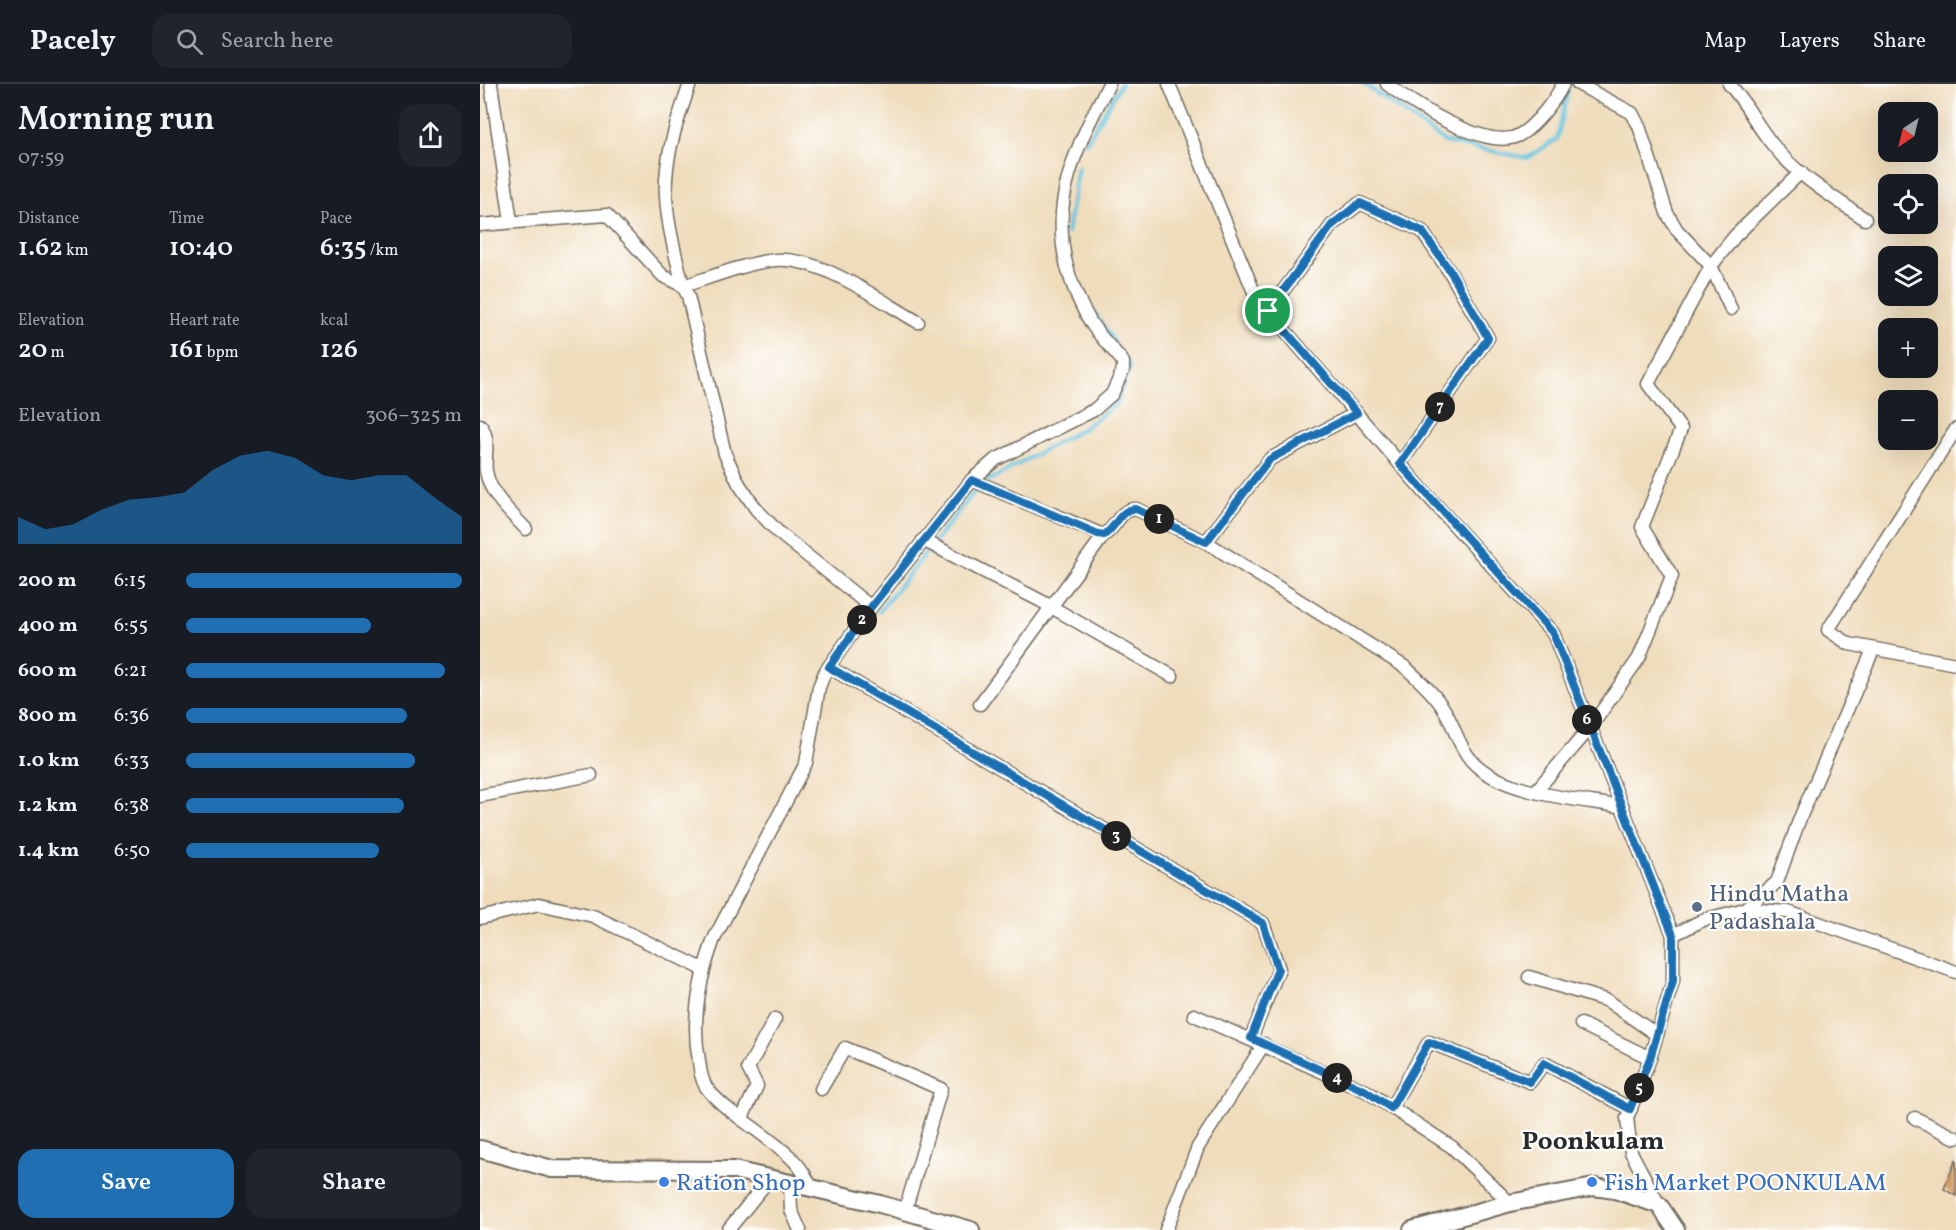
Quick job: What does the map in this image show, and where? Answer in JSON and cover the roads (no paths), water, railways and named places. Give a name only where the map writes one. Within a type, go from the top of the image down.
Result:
[{"type":"main road","points":[[480,1149],[552,1168],[735,1170],[905,1211],[971,1230]]},
{"type":"main road","points":[[1412,1230],[1510,1203],[1594,1187],[1615,1190],[1659,1205],[1676,1230]]},
{"type":"street","points":[[491,84],[511,222]]},
{"type":"street","points":[[690,84],[672,138],[666,180],[669,213],[683,285],[688,296],[726,454],[739,484],[756,508],[779,532],[871,607]]},
{"type":"street","points":[[811,1188],[801,1167],[793,1158],[715,1096],[702,1078],[694,1040],[694,1019],[703,969],[714,939],[807,764],[819,687],[829,667],[871,607],[972,480],[995,460],[1094,410],[1112,394],[1123,370],[1123,362],[1093,325],[1081,304],[1063,247],[1059,216],[1073,155],[1109,84]]},
{"type":"street","points":[[1169,84],[1256,297],[1400,464],[1553,633],[1673,935],[1673,981],[1650,1058],[1627,1118],[1631,1152],[1659,1205]]},
{"type":"street","points":[[1388,84],[1427,111],[1456,126],[1491,139],[1520,135],[1544,111],[1563,84]]},
{"type":"street","points":[[1578,84],[1632,112],[1640,126],[1667,213],[1677,230],[1711,266],[1731,309]]},
{"type":"street","points":[[1729,84],[1741,97],[1772,145],[1801,172],[1865,219]]},
{"type":"street","points":[[1535,792],[1590,728],[1639,658],[1672,576],[1642,527],[1681,429],[1648,384],[1711,266],[1735,236],[1801,172]]},
{"type":"street","points":[[1268,311],[1332,225],[1360,203],[1422,231],[1452,274],[1488,338],[1400,464]]},
{"type":"street","points":[[480,225],[607,214],[663,276],[683,285],[776,260],[799,262],[829,272],[918,322]]},
{"type":"street","points":[[1206,542],[1270,459],[1357,413]]},
{"type":"street","points":[[480,424],[486,436],[486,470],[491,486],[505,507],[526,529]]},
{"type":"street","points":[[1956,429],[1828,630],[1849,644],[1956,664]]},
{"type":"street","points":[[972,480],[1104,535]]},
{"type":"street","points":[[980,704],[1053,608],[1104,535],[1122,513],[1136,509],[1206,542],[1405,667],[1430,690],[1446,712],[1455,737],[1472,761],[1498,778],[1535,792],[1623,807]]},
{"type":"street","points":[[922,540],[1053,608],[1172,676]]},
{"type":"street","points":[[1745,909],[1777,882],[1800,818],[1873,650]]},
{"type":"street","points":[[829,667],[1263,923],[1278,969],[1251,1038]]},
{"type":"street","points":[[480,796],[591,775]]},
{"type":"street","points":[[480,918],[539,904],[593,916],[703,969]]},
{"type":"street","points":[[1673,935],[1703,920],[1745,909],[1788,912],[1956,972]]},
{"type":"street","points":[[1529,977],[1608,1001],[1657,1035]]},
{"type":"street","points":[[1194,1015],[1251,1038],[1366,1091],[1452,1147],[1510,1203]]},
{"type":"street","points":[[742,1118],[757,1086],[748,1068],[775,1019]]},
{"type":"street","points":[[1581,1024],[1650,1058]]},
{"type":"street","points":[[1391,1108],[1429,1042],[1530,1082],[1544,1063],[1630,1109]]},
{"type":"street","points":[[1166,1230],[1198,1147],[1264,1044]]},
{"type":"street","points":[[821,1089],[845,1048],[942,1089],[905,1211]]},
{"type":"street","points":[[1915,1118],[1956,1138]]},
{"type":"street","points":[[728,1230],[770,1178]]},
{"type":"street","points":[[790,1183],[790,1210],[800,1230]]},
{"type":"waterway","points":[[1086,143],[1121,84]]},
{"type":"waterway","points":[[1364,84],[1445,142],[1527,158],[1557,139],[1568,91]]},
{"type":"waterway","points":[[1067,233],[1078,167]]},
{"type":"waterway","points":[[1084,297],[1115,344]]},
{"type":"waterway","points":[[986,482],[1084,428],[1116,404],[1130,367],[1127,362]]},
{"type":"waterway","points":[[879,612],[974,492]]},
{"type":"place","name":"Hindu Matha Padashala","points":[[1697,907]]},
{"type":"place","name":"Ration Shop","points":[[664,1182]]},
{"type":"place","name":"Fish Market POONKULAM","points":[[1592,1182]]},
{"type":"district","name":"Poonkulam","points":[[1593,1140]]}]
